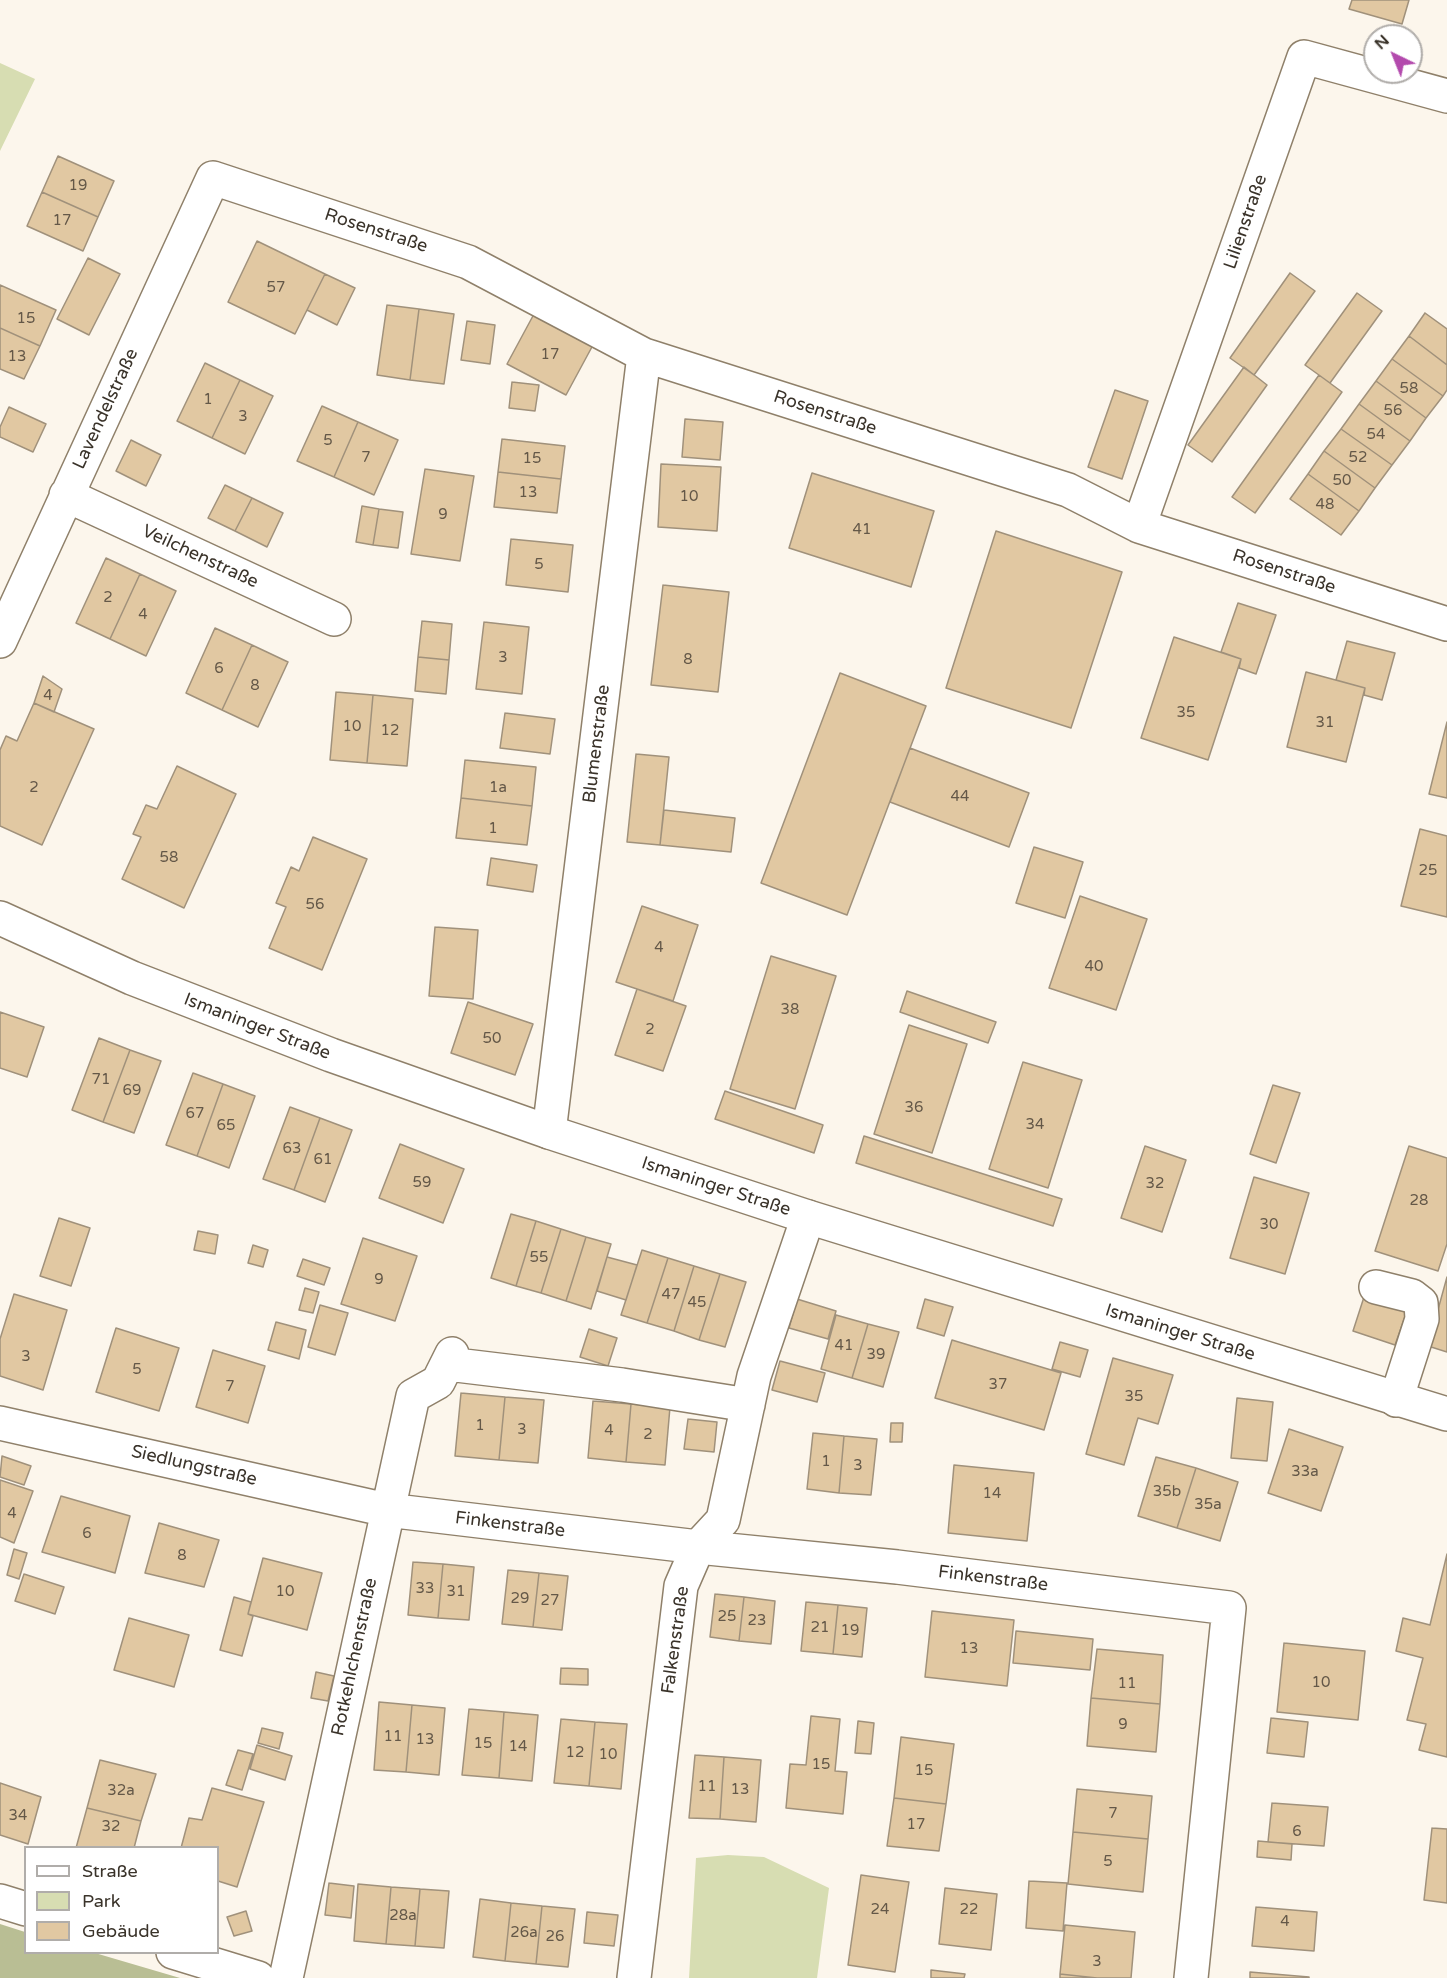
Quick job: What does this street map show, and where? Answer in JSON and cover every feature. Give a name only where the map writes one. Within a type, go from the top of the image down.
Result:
[{"type":"street","name":"Lilienstraße","points":[[1139,526],[1304,57],[1447,96]]},
{"type":"street","name":"Rosenstraße","points":[[213,178],[468,261],[644,356],[1068,490],[1139,526],[1447,624]]},
{"type":"street","name":"Lavendelstraße","points":[[0,641],[213,178]]},
{"type":"street","name":"Blumenstraße","points":[[549,1132],[644,356]]},
{"type":"street","name":"Veilchenstraße","points":[[66,495],[334,619]]},
{"type":"street","name":"Ismaninger Straße","points":[[0,918],[132,978],[309,1047],[549,1132],[808,1217],[1447,1414]]},
{"type":"street","name":"Falkenstraße","points":[[634,1978],[681,1586],[699,1547],[723,1520],[754,1376],[808,1217]]},
{"type":"street","points":[[1376,1287],[1412,1296],[1421,1303],[1422,1319],[1396,1400]]},
{"type":"street","name":"Rotkehlchenstraße","points":[[286,1978],[413,1396],[438,1382],[450,1359],[748,1405]]},
{"type":"street","name":"Siedlungstraße","points":[[0,1423],[387,1510]]},
{"type":"street","name":"Finkenstraße","points":[[387,1510],[699,1547],[897,1567],[1228,1608],[1191,1978]]},
{"type":"street","points":[[0,1901],[24,1908]]},
{"type":"street","points":[[175,1954],[258,1978]]},
{"type":"green space","points":[[0,63],[35,79],[0,151]]},
{"type":"green space","points":[[728,1855],[764,1857],[829,1888],[817,1978],[689,1978],[696,1858]]},
{"type":"green space","points":[[0,1924],[24,1932],[24,1954],[98,1954],[180,1978],[0,1978]]},
{"type":"building","points":[[1352,0],[1409,0],[1402,24],[1349,9]]},
{"type":"building","points":[[58,156],[114,181],[98,217],[42,192]]},
{"type":"building","points":[[42,192],[98,217],[83,251],[27,226]]},
{"type":"building","points":[[257,241],[325,274],[295,334],[228,302]]},
{"type":"building","points":[[88,258],[120,274],[89,335],[57,319]]},
{"type":"building","points":[[1290,273],[1315,291],[1254,375],[1230,358]]},
{"type":"building","points":[[325,274],[355,288],[337,325],[307,310]]},
{"type":"building","points":[[0,285],[56,310],[40,346],[0,328]]},
{"type":"building","points":[[1357,293],[1382,311],[1330,383],[1305,365]]},
{"type":"building","points":[[387,305],[419,309],[410,380],[377,375]]},
{"type":"building","points":[[419,309],[454,314],[444,384],[410,380]]},
{"type":"building","points":[[1425,313],[1447,329],[1447,365],[1409,336]]},
{"type":"building","points":[[534,314],[593,345],[566,395],[507,364]]},
{"type":"building","points":[[467,321],[495,325],[490,364],[461,360]]},
{"type":"building","points":[[0,328],[40,346],[24,379],[0,369]]},
{"type":"building","points":[[1409,336],[1447,365],[1447,390],[1443,396],[1392,359]]},
{"type":"building","points":[[1392,359],[1443,396],[1426,418],[1376,381]]},
{"type":"building","points":[[205,363],[240,380],[212,438],[177,421]]},
{"type":"building","points":[[1244,367],[1267,385],[1212,462],[1188,445]]},
{"type":"building","points":[[1319,375],[1342,392],[1255,513],[1232,497]]},
{"type":"building","points":[[240,380],[273,396],[245,454],[212,438]]},
{"type":"building","points":[[1376,381],[1426,418],[1410,441],[1359,404]]},
{"type":"building","points":[[512,382],[539,385],[535,411],[509,408]]},
{"type":"building","points":[[1115,390],[1148,401],[1122,479],[1088,467]]},
{"type":"building","points":[[1359,404],[1410,441],[1392,465],[1341,429]]},
{"type":"building","points":[[322,406],[358,422],[334,477],[297,461]]},
{"type":"building","points":[[9,407],[46,424],[33,452],[0,437],[0,427]]},
{"type":"building","points":[[685,419],[723,422],[720,460],[682,457]]},
{"type":"building","points":[[358,422],[398,440],[374,495],[334,477]]},
{"type":"building","points":[[1341,429],[1392,465],[1375,488],[1324,451]]},
{"type":"building","points":[[502,439],[565,446],[561,479],[498,472]]},
{"type":"building","points":[[131,440],[161,455],[146,486],[116,471]]},
{"type":"building","points":[[1324,451],[1375,488],[1359,511],[1308,474]]},
{"type":"building","points":[[661,464],[721,467],[717,531],[658,527]]},
{"type":"building","points":[[425,469],[474,476],[460,561],[411,554]]},
{"type":"building","points":[[498,472],[561,479],[557,513],[494,507]]},
{"type":"building","points":[[812,473],[934,511],[911,587],[789,548]]},
{"type":"building","points":[[1308,474],[1359,511],[1341,535],[1290,499]]},
{"type":"building","points":[[225,485],[252,498],[235,531],[208,518]]},
{"type":"building","points":[[252,498],[283,513],[267,547],[235,531]]},
{"type":"building","points":[[362,506],[379,509],[373,545],[356,542]]},
{"type":"building","points":[[379,509],[403,512],[398,548],[373,545]]},
{"type":"building","points":[[996,531],[1122,572],[1071,728],[946,688]]},
{"type":"building","points":[[511,539],[573,545],[568,592],[506,585]]},
{"type":"building","points":[[106,558],[140,574],[110,639],[76,623]]},
{"type":"building","points":[[140,574],[176,591],[146,656],[110,639]]},
{"type":"building","points":[[663,585],[729,592],[718,692],[651,685]]},
{"type":"building","points":[[1238,603],[1276,615],[1256,674],[1239,668],[1241,659],[1221,652]]},
{"type":"building","points":[[422,621],[452,624],[449,660],[418,657]]},
{"type":"building","points":[[484,622],[529,627],[522,694],[476,689]]},
{"type":"building","points":[[215,628],[252,645],[222,710],[186,693]]},
{"type":"building","points":[[1174,637],[1241,659],[1208,760],[1141,738]]},
{"type":"building","points":[[1347,641],[1395,653],[1382,700],[1364,695],[1365,688],[1336,680]]},
{"type":"building","points":[[252,645],[288,662],[258,727],[222,710]]},
{"type":"building","points":[[418,657],[449,660],[446,694],[415,691]]},
{"type":"building","points":[[1306,672],[1365,688],[1346,762],[1287,747]]},
{"type":"building","points":[[840,673],[926,706],[847,915],[761,883]]},
{"type":"building","points":[[43,676],[62,689],[54,712],[34,703]]},
{"type":"building","points":[[336,692],[373,695],[367,763],[330,760]]},
{"type":"building","points":[[373,695],[413,699],[407,766],[367,763]]},
{"type":"building","points":[[34,703],[94,729],[42,845],[0,826],[0,750],[6,736],[17,741]]},
{"type":"building","points":[[505,713],[555,719],[550,754],[500,748]]},
{"type":"building","points":[[1447,722],[1447,798],[1429,794]]},
{"type":"building","points":[[910,748],[1029,793],[1009,847],[890,802]]},
{"type":"building","points":[[636,754],[669,757],[660,845],[627,842]]},
{"type":"building","points":[[465,760],[536,767],[532,806],[461,798]]},
{"type":"building","points":[[177,766],[236,794],[184,908],[122,879],[141,837],[133,834],[146,805],[157,809]]},
{"type":"building","points":[[461,798],[532,806],[527,845],[456,838]]},
{"type":"building","points":[[664,810],[735,818],[731,852],[660,845]]},
{"type":"building","points":[[1420,829],[1447,836],[1447,917],[1401,906]]},
{"type":"building","points":[[313,837],[367,859],[322,970],[269,948],[286,907],[276,903],[291,867],[299,871]]},
{"type":"building","points":[[1034,847],[1083,862],[1065,918],[1016,903]]},
{"type":"building","points":[[491,858],[537,865],[533,892],[487,885]]},
{"type":"building","points":[[1080,896],[1147,919],[1116,1010],[1049,988]]},
{"type":"building","points":[[642,906],[698,925],[673,1001],[616,982]]},
{"type":"building","points":[[435,927],[478,930],[473,999],[429,996]]},
{"type":"building","points":[[771,956],[836,976],[795,1109],[730,1089]]},
{"type":"building","points":[[637,989],[686,1006],[663,1071],[615,1055]]},
{"type":"building","points":[[907,991],[996,1022],[988,1043],[900,1012]]},
{"type":"building","points":[[468,1002],[533,1024],[515,1075],[451,1053]]},
{"type":"building","points":[[0,1012],[44,1027],[27,1077],[0,1068]]},
{"type":"building","points":[[909,1025],[967,1044],[932,1153],[874,1134]]},
{"type":"building","points":[[99,1038],[130,1050],[103,1122],[72,1110]]},
{"type":"building","points":[[130,1050],[161,1061],[134,1133],[103,1122]]},
{"type":"building","points":[[1023,1062],[1082,1080],[1048,1188],[989,1169]]},
{"type":"building","points":[[193,1073],[223,1084],[197,1156],[166,1145]]},
{"type":"building","points":[[223,1084],[255,1096],[229,1168],[197,1156]]},
{"type":"building","points":[[1273,1085],[1300,1093],[1276,1163],[1250,1154]]},
{"type":"building","points":[[725,1091],[823,1125],[814,1153],[715,1119]]},
{"type":"building","points":[[290,1107],[320,1118],[294,1190],[263,1179]]},
{"type":"building","points":[[320,1118],[352,1130],[325,1202],[294,1190]]},
{"type":"building","points":[[864,1136],[1062,1199],[1053,1226],[856,1163]]},
{"type":"building","points":[[400,1144],[464,1169],[443,1223],[379,1198]]},
{"type":"building","points":[[1145,1146],[1186,1160],[1162,1232],[1121,1218]]},
{"type":"building","points":[[1409,1146],[1447,1158],[1447,1244],[1438,1271],[1375,1251]]},
{"type":"building","points":[[1254,1177],[1309,1193],[1285,1274],[1230,1258]]},
{"type":"building","points":[[511,1214],[536,1221],[516,1286],[491,1278]]},
{"type":"building","points":[[59,1218],[90,1228],[71,1286],[40,1276]]},
{"type":"building","points":[[536,1221],[561,1229],[541,1293],[516,1286]]},
{"type":"building","points":[[561,1229],[586,1237],[566,1301],[541,1293]]},
{"type":"building","points":[[198,1231],[218,1235],[215,1254],[194,1250]]},
{"type":"building","points":[[586,1237],[611,1244],[591,1309],[566,1301]]},
{"type":"building","points":[[363,1238],[417,1256],[395,1321],[341,1304]]},
{"type":"building","points":[[253,1245],[268,1250],[263,1267],[248,1263]]},
{"type":"building","points":[[642,1250],[668,1258],[647,1323],[621,1315]]},
{"type":"building","points":[[607,1257],[637,1265],[626,1300],[597,1291]]},
{"type":"building","points":[[668,1258],[694,1266],[674,1331],[647,1323]]},
{"type":"building","points":[[303,1259],[330,1268],[324,1285],[297,1276]]},
{"type":"building","points":[[694,1266],[720,1274],[699,1340],[674,1331]]},
{"type":"building","points":[[720,1274],[746,1282],[725,1347],[699,1340]]},
{"type":"building","points":[[1447,1277],[1447,1352],[1428,1346]]},
{"type":"building","points":[[305,1288],[319,1292],[313,1313],[299,1310]]},
{"type":"building","points":[[14,1294],[67,1310],[43,1390],[0,1376],[0,1339]]},
{"type":"building","points":[[1364,1297],[1407,1311],[1395,1345],[1353,1331]]},
{"type":"building","points":[[797,1299],[836,1311],[828,1339],[789,1328]]},
{"type":"building","points":[[925,1299],[953,1307],[944,1336],[917,1328]]},
{"type":"building","points":[[320,1305],[348,1313],[335,1355],[308,1347]]},
{"type":"building","points":[[836,1315],[868,1324],[852,1378],[821,1369]]},
{"type":"building","points":[[276,1322],[306,1330],[299,1359],[268,1350]]},
{"type":"building","points":[[868,1324],[899,1332],[883,1387],[852,1378]]},
{"type":"building","points":[[116,1328],[179,1348],[159,1411],[96,1392]]},
{"type":"building","points":[[589,1329],[617,1338],[608,1366],[580,1357]]},
{"type":"building","points":[[952,1340],[1061,1373],[1044,1430],[935,1398]]},
{"type":"building","points":[[1060,1342],[1088,1350],[1080,1377],[1052,1369]]},
{"type":"building","points":[[213,1350],[265,1366],[248,1423],[196,1407]]},
{"type":"building","points":[[1113,1358],[1173,1375],[1158,1424],[1138,1418],[1124,1465],[1086,1454]]},
{"type":"building","points":[[780,1361],[825,1373],[817,1402],[772,1390]]},
{"type":"building","points":[[461,1393],[505,1397],[499,1460],[455,1456]]},
{"type":"building","points":[[505,1397],[544,1400],[538,1463],[499,1460]]},
{"type":"building","points":[[1237,1398],[1273,1402],[1267,1461],[1231,1458]]},
{"type":"building","points":[[593,1401],[631,1404],[626,1462],[588,1458]]},
{"type":"building","points":[[631,1404],[670,1407],[665,1465],[626,1462]]},
{"type":"building","points":[[688,1419],[717,1422],[714,1452],[684,1449]]},
{"type":"building","points":[[891,1423],[903,1423],[902,1442],[890,1442]]},
{"type":"building","points":[[1289,1429],[1343,1447],[1321,1511],[1268,1493]]},
{"type":"building","points":[[813,1433],[844,1436],[839,1493],[807,1489]]},
{"type":"building","points":[[844,1436],[877,1439],[871,1495],[839,1493]]},
{"type":"building","points":[[2,1456],[31,1466],[24,1485],[0,1477]]},
{"type":"building","points":[[1156,1457],[1196,1468],[1177,1528],[1138,1516]]},
{"type":"building","points":[[954,1465],[1034,1473],[1027,1541],[948,1533]]},
{"type":"building","points":[[1196,1468],[1238,1482],[1220,1541],[1177,1528]]},
{"type":"building","points":[[0,1480],[33,1491],[14,1543],[0,1537]]},
{"type":"building","points":[[61,1496],[130,1516],[115,1573],[42,1552]]},
{"type":"building","points":[[159,1523],[219,1540],[204,1587],[145,1573]]},
{"type":"building","points":[[14,1549],[27,1553],[19,1579],[7,1575]]},
{"type":"building","points":[[1447,1554],[1447,1757],[1419,1750],[1426,1724],[1407,1720],[1423,1658],[1396,1651],[1403,1618],[1430,1625]]},
{"type":"building","points":[[263,1558],[322,1573],[307,1630],[248,1614]]},
{"type":"building","points":[[413,1562],[443,1564],[438,1618],[408,1615]]},
{"type":"building","points":[[443,1564],[474,1567],[469,1620],[438,1618]]},
{"type":"building","points":[[508,1570],[539,1573],[533,1627],[502,1624]]},
{"type":"building","points":[[539,1573],[568,1576],[562,1630],[533,1627]]},
{"type":"building","points":[[24,1574],[64,1587],[55,1614],[15,1601]]},
{"type":"building","points":[[715,1594],[744,1597],[739,1641],[710,1637]]},
{"type":"building","points":[[234,1597],[251,1602],[248,1614],[253,1616],[242,1656],[220,1650]]},
{"type":"building","points":[[744,1597],[775,1601],[771,1644],[739,1641]]},
{"type":"building","points":[[806,1602],[838,1605],[833,1654],[801,1651]]},
{"type":"building","points":[[838,1605],[867,1608],[862,1657],[833,1654]]},
{"type":"building","points":[[932,1611],[1014,1620],[1007,1686],[925,1677]]},
{"type":"building","points":[[129,1618],[189,1635],[174,1687],[114,1670]]},
{"type":"building","points":[[1016,1631],[1093,1639],[1090,1670],[1013,1663]]},
{"type":"building","points":[[1284,1643],[1365,1651],[1358,1720],[1277,1712]]},
{"type":"building","points":[[1097,1649],[1163,1655],[1160,1704],[1091,1698]]},
{"type":"building","points":[[561,1668],[588,1669],[588,1685],[560,1684]]},
{"type":"building","points":[[316,1672],[334,1676],[328,1701],[311,1698]]},
{"type":"building","points":[[1091,1698],[1160,1704],[1156,1752],[1087,1746]]},
{"type":"building","points":[[379,1702],[412,1705],[406,1772],[374,1770]]},
{"type":"building","points":[[412,1705],[445,1708],[439,1775],[406,1772]]},
{"type":"building","points":[[469,1709],[504,1712],[499,1778],[462,1775]]},
{"type":"building","points":[[504,1712],[538,1715],[532,1781],[499,1778]]},
{"type":"building","points":[[811,1716],[840,1719],[835,1771],[847,1772],[843,1814],[786,1808],[790,1764],[806,1765]]},
{"type":"building","points":[[1271,1718],[1308,1722],[1304,1757],[1267,1753]]},
{"type":"building","points":[[561,1719],[595,1722],[589,1786],[554,1783]]},
{"type":"building","points":[[858,1721],[874,1723],[871,1754],[855,1753]]},
{"type":"building","points":[[595,1722],[627,1724],[621,1789],[589,1786]]},
{"type":"building","points":[[262,1728],[283,1733],[279,1749],[258,1743]]},
{"type":"building","points":[[901,1737],[954,1744],[946,1804],[894,1798]]},
{"type":"building","points":[[257,1745],[292,1756],[285,1780],[250,1769]]},
{"type":"building","points":[[238,1750],[253,1754],[242,1790],[226,1785]]},
{"type":"building","points":[[695,1755],[724,1757],[720,1819],[689,1818]]},
{"type":"building","points":[[724,1757],[761,1760],[756,1822],[720,1819]]},
{"type":"building","points":[[100,1760],[156,1774],[141,1821],[87,1808]]},
{"type":"building","points":[[0,1783],[41,1797],[28,1844],[0,1835]]},
{"type":"building","points":[[212,1788],[264,1802],[237,1887],[219,1881],[219,1846],[182,1846],[189,1818],[202,1820]]},
{"type":"building","points":[[1077,1789],[1152,1796],[1148,1839],[1073,1832]]},
{"type":"building","points":[[894,1798],[946,1804],[939,1851],[887,1846]]},
{"type":"building","points":[[1272,1803],[1328,1807],[1324,1846],[1268,1842]]},
{"type":"building","points":[[87,1808],[141,1821],[135,1846],[77,1846]]},
{"type":"building","points":[[1432,1828],[1447,1829],[1447,1903],[1424,1900]]},
{"type":"building","points":[[1073,1832],[1148,1839],[1143,1892],[1068,1884]]},
{"type":"building","points":[[1258,1841],[1292,1844],[1291,1860],[1257,1857]]},
{"type":"building","points":[[861,1875],[909,1882],[895,1972],[848,1965]]},
{"type":"building","points":[[1029,1881],[1067,1883],[1063,1931],[1026,1928]]},
{"type":"building","points":[[329,1883],[354,1886],[351,1918],[325,1915]]},
{"type":"building","points":[[358,1884],[391,1887],[386,1944],[354,1941]]},
{"type":"building","points":[[391,1887],[420,1889],[415,1946],[386,1944]]},
{"type":"building","points":[[945,1888],[997,1894],[991,1950],[939,1944]]},
{"type":"building","points":[[420,1889],[449,1891],[444,1948],[415,1946]]},
{"type":"building","points":[[480,1899],[511,1903],[505,1961],[473,1957]]},
{"type":"building","points":[[511,1903],[542,1906],[536,1964],[505,1961]]},
{"type":"building","points":[[542,1906],[575,1909],[568,1967],[536,1964]]},
{"type":"building","points":[[1256,1907],[1317,1912],[1314,1951],[1252,1946]]},
{"type":"building","points":[[246,1911],[252,1931],[234,1936],[227,1917]]},
{"type":"building","points":[[587,1912],[618,1915],[614,1946],[584,1943]]},
{"type":"building","points":[[1065,1925],[1135,1932],[1131,1978],[1097,1978],[1060,1974]]},
{"type":"building","points":[[931,1970],[965,1974],[964,1978],[931,1978]]},
{"type":"building","points":[[1250,1972],[1309,1977],[1309,1978],[1250,1978]]},
{"type":"building","points":[[1060,1974],[1097,1978],[1060,1978]]}]
